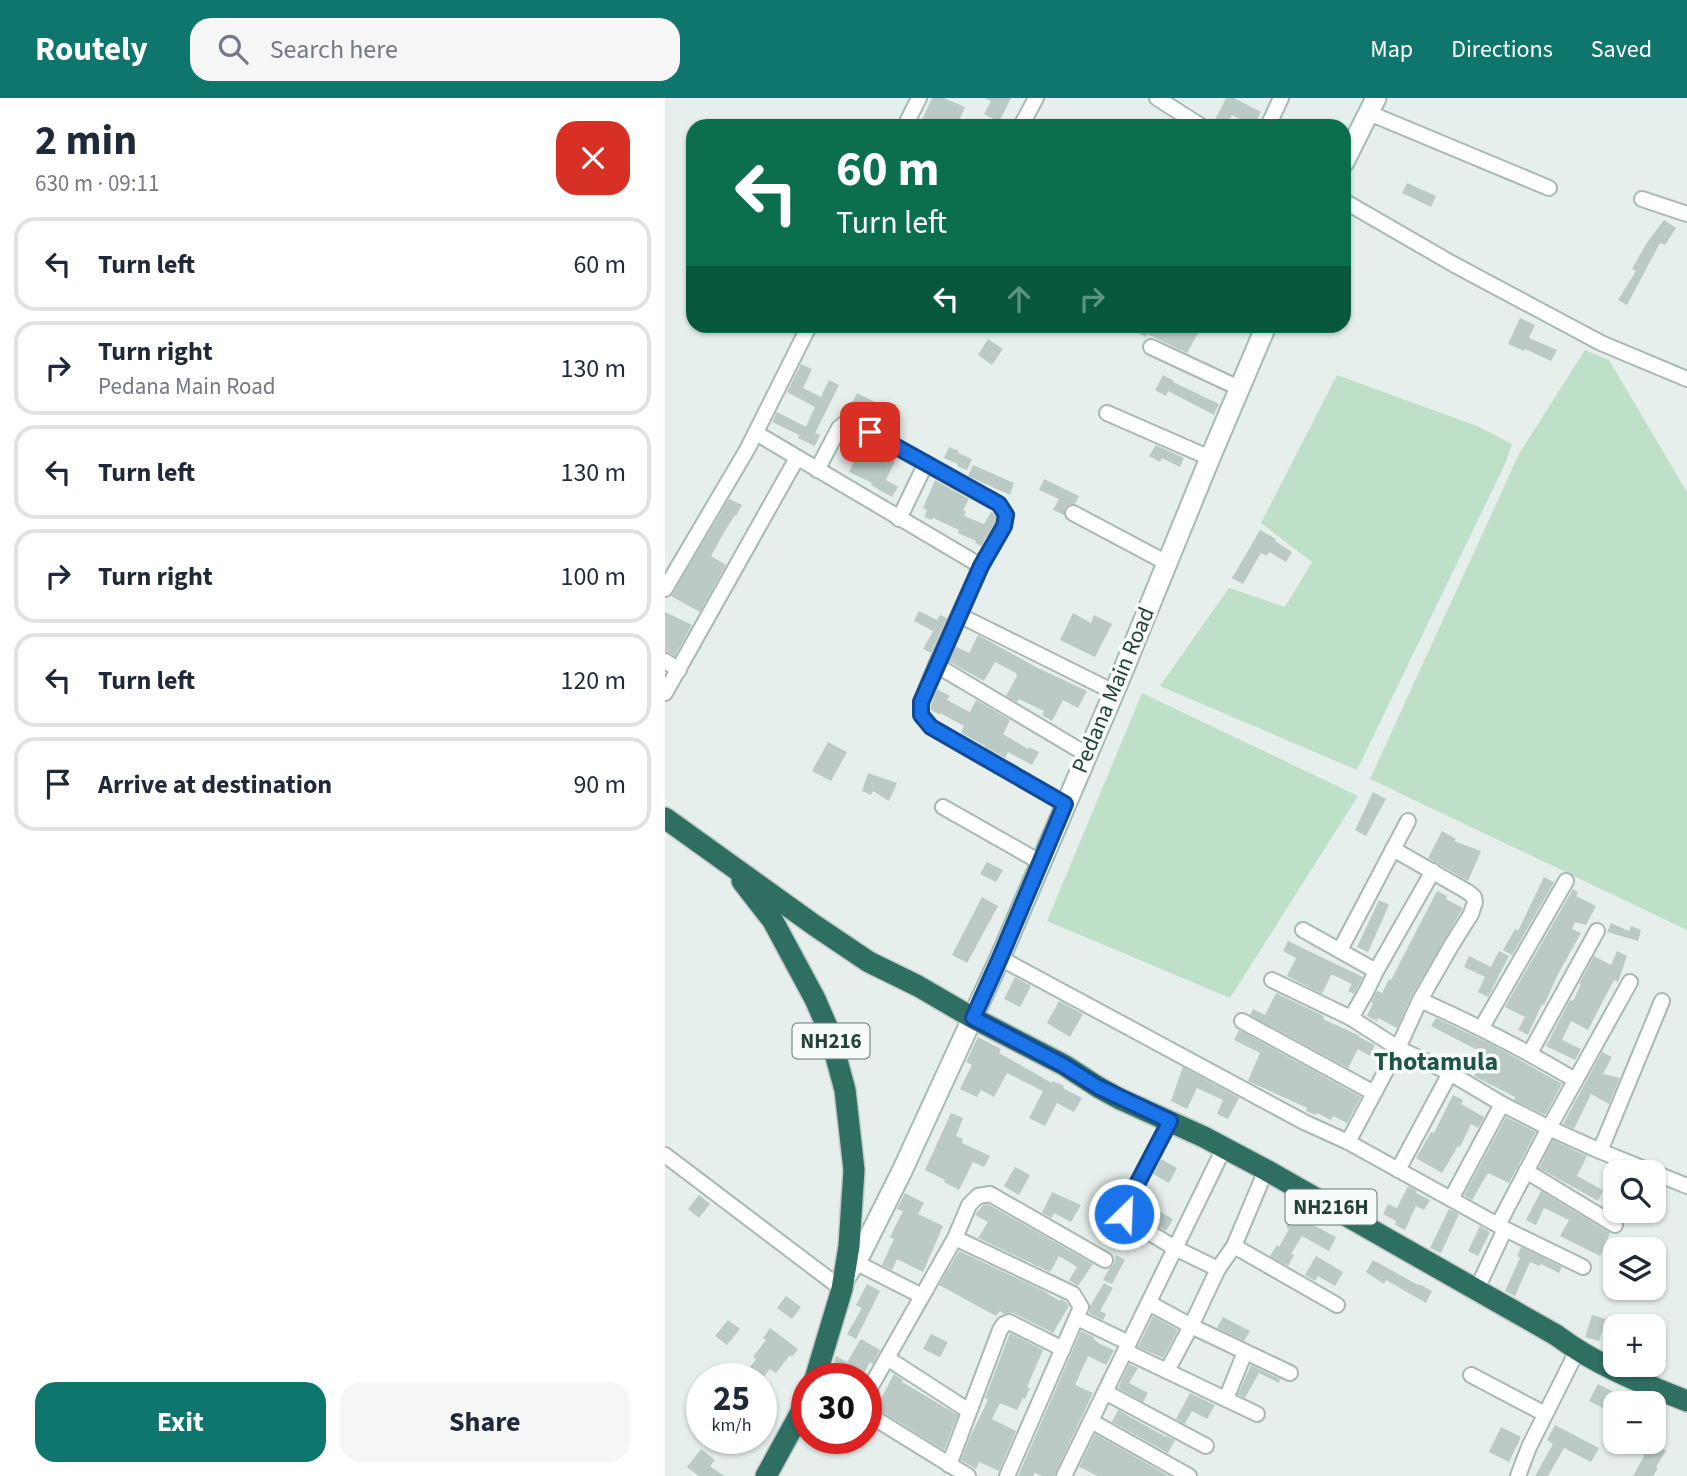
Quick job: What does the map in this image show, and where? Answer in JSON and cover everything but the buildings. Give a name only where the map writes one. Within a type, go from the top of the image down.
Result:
[{"type":"highway","name":"NH216","points":[[665,818],[728,864],[773,920],[829,1031],[845,1090],[855,1170],[847,1276],[820,1363]]},
{"type":"highway","name":"NH216H","points":[[728,864],[869,962],[1063,1065],[1098,1087],[1266,1170],[1556,1335],[1577,1351],[1633,1380],[1687,1401]]},
{"type":"highway","points":[[766,1476],[791,1430]]},
{"type":"main road","points":[[1351,148],[1372,105]]},
{"type":"main road","name":"Pedana Main Road","points":[[847,1276],[902,1171],[1000,958],[1263,333]]},
{"type":"street","points":[[908,119],[919,98]]},
{"type":"street","points":[[1025,119],[1036,98]]},
{"type":"street","points":[[1272,119],[1282,98]]},
{"type":"street","points":[[1166,101],[1191,119]]},
{"type":"street","points":[[1372,105],[1549,188]]},
{"type":"street","points":[[1642,199],[1687,214]]},
{"type":"street","points":[[1351,205],[1601,344],[1687,379]]},
{"type":"street","points":[[665,589],[756,433],[806,333]]},
{"type":"street","points":[[1151,347],[1239,388]]},
{"type":"street","points":[[1107,413],[1210,458]]},
{"type":"street","points":[[817,470],[839,428],[851,422],[999,504],[1006,515],[1004,526],[981,566],[936,665],[921,702],[921,715],[931,727],[1065,804]]},
{"type":"street","points":[[756,433],[981,566]]},
{"type":"street","points":[[665,693],[797,458]]},
{"type":"street","points":[[899,519],[926,464]]},
{"type":"street","points":[[1073,513],[1167,563]]},
{"type":"street","points":[[959,615],[1114,692]]},
{"type":"street","points":[[665,661],[679,670]]},
{"type":"street","points":[[936,665],[1086,754]]},
{"type":"street","points":[[943,807],[1040,862]]},
{"type":"street","points":[[1340,950],[1408,821]]},
{"type":"street","points":[[1348,1142],[1420,1000],[1471,914],[1475,902],[1468,892],[1393,849]]},
{"type":"street","points":[[1351,1018],[1433,872]]},
{"type":"street","points":[[1482,1027],[1566,881]]},
{"type":"street","points":[[1303,930],[1376,971]]},
{"type":"street","points":[[1530,1053],[1597,931]]},
{"type":"street","points":[[1000,958],[1294,1116],[1348,1142],[1502,1227],[1583,1267]]},
{"type":"street","points":[[1272,979],[1351,1018],[1398,1048],[1450,1073],[1549,1128],[1687,1186]]},
{"type":"street","points":[[1476,1291],[1526,1171],[1630,982]]},
{"type":"street","points":[[1420,1000],[1482,1027],[1576,1080]]},
{"type":"street","points":[[1600,1151],[1662,1002]]},
{"type":"street","points":[[1242,1021],[1374,1093]]},
{"type":"street","points":[[1398,1170],[1450,1073]]},
{"type":"street","points":[[1451,1199],[1502,1104]]},
{"type":"street","points":[[1170,1121],[1124,1209],[1124,1214],[1127,1219],[1175,1248],[1218,1269]]},
{"type":"street","points":[[1071,1474],[1091,1421],[1224,1148]]},
{"type":"street","points":[[665,1155],[847,1276],[922,1296]]},
{"type":"street","points":[[1167,1371],[1218,1269],[1234,1246],[1266,1170]]},
{"type":"street","points":[[1526,1171],[1615,1225]]},
{"type":"street","points":[[882,1366],[955,1238],[969,1205],[978,1196],[990,1194],[1105,1260]]},
{"type":"street","points":[[955,1238],[1073,1294],[1081,1307],[1007,1476]]},
{"type":"street","points":[[1234,1246],[1337,1306]]},
{"type":"street","points":[[1149,1303],[1290,1373]]},
{"type":"street","points":[[1077,1318],[1167,1371],[1257,1414]]},
{"type":"street","points":[[949,1465],[999,1330],[1004,1324],[1009,1322],[1063,1349]]},
{"type":"street","points":[[1518,1476],[1545,1413],[1577,1351]]},
{"type":"street","points":[[1226,1399],[1245,1352]]},
{"type":"street","points":[[887,1357],[969,1411]]},
{"type":"street","points":[[1471,1375],[1545,1413]]},
{"type":"street","points":[[1105,1392],[1206,1446]]},
{"type":"street","points":[[1091,1421],[1189,1476]]},
{"type":"street","points":[[882,1423],[968,1476]]},
{"type":"green space","points":[[1585,350],[1609,360],[1687,492],[1687,930],[1370,779],[1519,454]]},
{"type":"green space","points":[[1337,375],[1477,426],[1512,444],[1505,464],[1357,770],[1160,686],[1229,588],[1285,607],[1312,562],[1261,523]]},
{"type":"green space","points":[[1142,693],[1358,796],[1230,998],[1047,921]]},
{"type":"district","name":"Thotamula","points":[[1436,1061]]},
{"type":"route","points":[[870,432],[999,504],[1006,515],[1004,526],[981,566],[936,665],[921,702],[921,715],[931,727],[1065,804],[973,1018],[1063,1065],[1120,1099],[1170,1121],[1124,1209],[1124,1214]]}]
